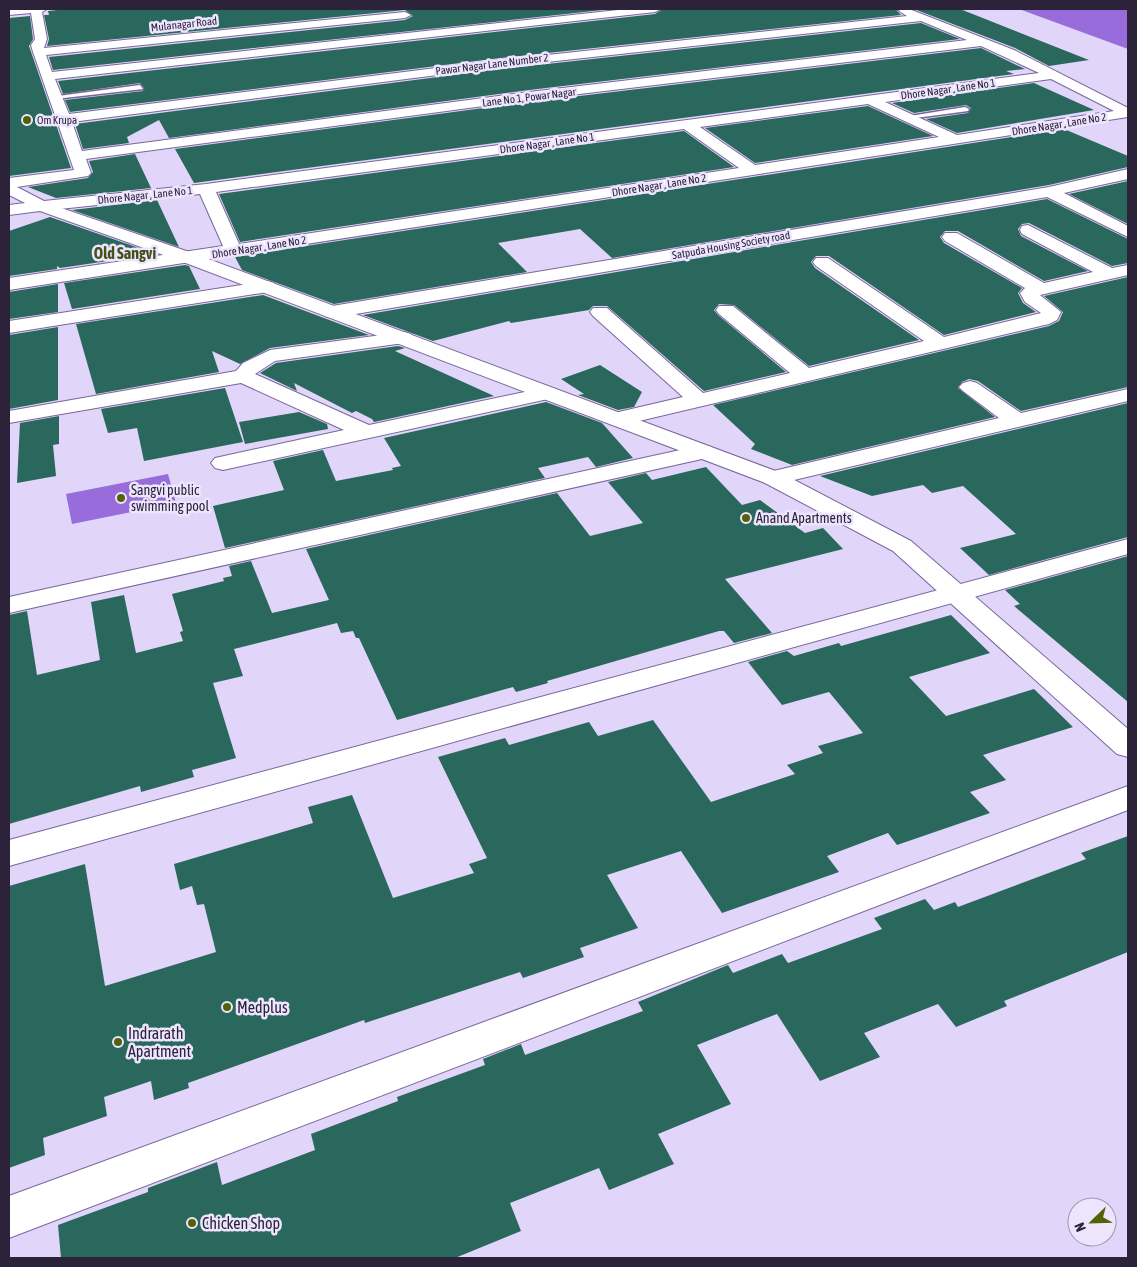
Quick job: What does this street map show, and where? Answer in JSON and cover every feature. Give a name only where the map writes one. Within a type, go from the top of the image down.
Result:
[{"type":"street","points":[[9,184],[83,173],[47,76],[36,9]]},
{"type":"street","points":[[12,10],[42,9]]},
{"type":"street","points":[[47,76],[618,10],[655,9]]},
{"type":"street","points":[[898,9],[1022,59],[1128,113]]},
{"type":"street","points":[[43,43],[405,15]]},
{"type":"street","name":"Pawar Nagar Lane Number 2","points":[[63,119],[331,83],[732,36],[921,18]]},
{"type":"street","name":"Lane No 1, Powar Nagar","points":[[77,156],[981,42]]},
{"type":"street","points":[[295,48],[307,59]]},
{"type":"street","points":[[319,71],[344,95]]},
{"type":"street","name":"Dhore Nagar , Lane No 1","points":[[9,210],[206,189],[1052,75]]},
{"type":"street","points":[[869,100],[956,140]]},
{"type":"street","points":[[356,106],[369,118]]},
{"type":"street","name":"Dhore Nagar , Lane No 2","points":[[9,284],[1128,113]]},
{"type":"street","points":[[687,124],[752,170]]},
{"type":"street","points":[[513,148],[528,161]]},
{"type":"street","name":"Satpuda Housing Society road","points":[[332,312],[1049,192],[1128,174]]},
{"type":"street","points":[[9,189],[41,206],[189,258],[773,478],[861,521],[902,546],[1128,746]]},
{"type":"street","points":[[206,189],[234,251]]},
{"type":"street","points":[[1049,192],[1128,232]]},
{"type":"street","points":[[1028,230],[1119,272]]},
{"type":"street","points":[[951,237],[1041,289]]},
{"type":"street","points":[[822,262],[941,344]]},
{"type":"street","points":[[618,419],[1042,320],[1050,316],[1051,312],[1032,298],[1029,293],[1119,272]]},
{"type":"street","points":[[9,327],[267,287]]},
{"type":"street","points":[[726,310],[805,375]]},
{"type":"street","points":[[600,312],[699,400]]},
{"type":"street","points":[[242,376],[250,367],[270,356],[404,338]]},
{"type":"street","points":[[9,417],[242,376],[366,432]]},
{"type":"street","points":[[970,387],[1017,421]]},
{"type":"street","points":[[223,463],[548,393]]},
{"type":"street","points":[[773,478],[1128,395]]},
{"type":"street","points":[[9,605],[703,452]]},
{"type":"street","points":[[9,853],[1128,546]]},
{"type":"street","points":[[9,1217],[1128,798]]},
{"type":"lane","points":[[55,97],[140,87]]},
{"type":"lane","points":[[908,117],[965,108]]},
{"type":"shaded area","points":[[1019,9],[1128,9],[1128,49]]},
{"type":"shaded area","name":"Sangvi public swimming pool","points":[[168,474],[176,503],[72,524],[66,494]]},
{"type":"building","points":[[67,9],[612,9],[53,70],[49,57],[405,20],[413,16],[405,10],[47,46],[49,39],[44,15],[49,15],[48,11]]},
{"type":"building","points":[[663,9],[899,9],[897,11],[901,15],[492,59],[70,112],[65,100],[143,91],[144,88],[140,83],[63,94],[58,81],[655,14]]},
{"type":"building","points":[[914,9],[960,9],[1089,60],[1049,66],[1015,48]]},
{"type":"building","points":[[30,16],[33,39],[29,46],[71,168],[9,176],[9,18]]},
{"type":"building","points":[[921,23],[960,39],[529,90],[169,138],[159,120],[127,137],[129,143],[83,149],[75,124],[492,70]]},
{"type":"building","points":[[981,48],[1025,69],[1006,71],[1014,74],[194,183],[175,149],[529,102]]},
{"type":"building","points":[[1034,83],[1094,110],[957,133],[926,119],[968,113],[971,108],[966,105],[914,113],[892,103]]},
{"type":"building","points":[[868,106],[933,136],[755,163],[705,128]]},
{"type":"building","points":[[1064,129],[1128,156],[1128,167],[1049,185],[612,258],[580,229],[498,243],[527,272],[334,304],[242,270],[235,257]]},
{"type":"building","points":[[684,131],[734,167],[240,242],[219,194]]},
{"type":"building","points":[[135,154],[151,188],[56,198],[28,187],[88,178],[93,172],[89,161]]},
{"type":"building","points":[[1128,181],[1128,224],[1069,194]]},
{"type":"building","points":[[1047,199],[1128,239],[1128,263],[1112,266],[1029,223],[1022,224],[1018,229],[1021,236],[1088,271],[1044,281],[958,231],[945,231],[940,237],[944,243],[1022,288],[1018,293],[1023,303],[1036,312],[944,335],[829,256],[816,256],[811,262],[815,268],[919,340],[809,366],[734,305],[719,304],[714,310],[718,315],[786,372],[704,391],[607,306],[593,306],[589,310],[511,323],[509,321],[433,341],[363,315]]},
{"type":"building","points":[[157,200],[179,247],[72,210]]},
{"type":"building","points":[[50,217],[156,254],[60,268],[57,266],[57,269],[9,276],[9,231]]},
{"type":"building","points":[[185,265],[189,266],[200,289],[72,309],[64,283]]},
{"type":"building","points":[[1128,277],[1128,387],[1021,411],[978,381],[969,379],[962,382],[958,388],[995,417],[792,465],[751,449],[755,444],[713,405],[1049,326],[1059,321],[1063,312],[1044,296]]},
{"type":"building","points":[[58,284],[58,312],[9,319],[9,292]]},
{"type":"building","points":[[263,295],[369,335],[270,348],[240,364],[212,351],[219,372],[96,394],[76,324]]},
{"type":"building","points":[[58,327],[58,400],[9,409],[9,335]]},
{"type":"building","points":[[398,346],[405,348],[395,351],[494,396],[374,422],[372,419],[356,411],[352,413],[294,383],[297,391],[260,373],[276,363]]},
{"type":"building","points":[[600,365],[642,392],[634,407],[618,410],[578,395],[584,394],[561,379]]},
{"type":"building","points":[[225,388],[243,442],[144,461],[137,428],[108,433],[101,409]]},
{"type":"building","points":[[546,402],[602,423],[633,458],[596,467],[588,457],[538,468],[545,478],[225,548],[213,506],[284,490],[273,461],[323,450],[336,481],[393,470],[392,468],[401,466],[384,438]]},
{"type":"building","points":[[1128,403],[1128,537],[989,575],[960,548],[1016,534],[963,486],[932,493],[923,485],[872,496],[820,476]]},
{"type":"building","points":[[299,412],[327,424],[328,429],[245,444],[239,422]]},
{"type":"building","points":[[59,416],[59,444],[53,445],[56,476],[17,483],[20,423]]},
{"type":"building","points":[[706,467],[742,505],[760,500],[805,533],[823,528],[843,549],[725,579],[772,633],[734,643],[724,631],[719,631],[547,681],[548,683],[516,692],[513,687],[397,720],[359,638],[356,638],[353,631],[341,633],[337,623],[234,649],[243,676],[213,683],[236,758],[192,770],[194,777],[141,792],[140,786],[9,824],[9,615],[27,611],[37,675],[100,660],[91,602],[124,595],[136,653],[183,641],[180,632],[183,631],[172,594],[224,581],[223,578],[232,576],[229,566],[251,561],[272,613],[329,600],[306,549],[557,493],[590,536],[643,523],[608,482],[646,473],[652,480]]},
{"type":"building","points":[[1128,556],[1128,702],[1014,606],[1020,604],[1005,590]]},
{"type":"building","points":[[951,615],[990,653],[909,677],[946,716],[1034,689],[1073,727],[983,755],[1006,780],[970,792],[990,813],[897,845],[888,833],[827,856],[839,872],[722,913],[681,851],[607,875],[638,928],[580,948],[584,957],[523,978],[520,972],[365,1023],[364,1020],[188,1083],[189,1088],[154,1100],[151,1081],[104,1097],[107,1116],[43,1138],[45,1155],[9,1168],[9,886],[85,864],[105,986],[216,952],[204,904],[197,905],[192,886],[180,890],[174,864],[313,823],[308,807],[352,795],[393,898],[474,873],[469,864],[487,858],[438,757],[505,738],[509,745],[589,722],[598,736],[653,720],[711,802],[795,774],[787,765],[823,753],[818,746],[863,733],[829,692],[782,705],[748,662],[787,651],[794,656],[839,643],[841,646]]},
{"type":"building","points":[[1128,836],[1128,952],[1004,1001],[1007,1006],[956,1027],[938,1004],[864,1033],[880,1057],[820,1081],[777,1014],[697,1045],[731,1104],[658,1134],[674,1164],[609,1190],[599,1168],[510,1203],[521,1231],[455,1258],[61,1258],[58,1225],[148,1192],[148,1188],[217,1162],[222,1185],[315,1150],[311,1134],[398,1101],[397,1097],[485,1065],[483,1059],[521,1044],[525,1055],[643,1011],[638,1002],[728,965],[733,973],[782,954],[788,963],[882,929],[874,918],[925,899],[934,910],[955,902],[958,907],[1086,859],[1081,853]]},
{"type":"place","name":"Om Krupa","points":[[27,120]]},
{"type":"place","name":"Sangvi public swimming pool","points":[[121,498]]},
{"type":"place","name":"Anand Apartments","points":[[746,518]]},
{"type":"place","name":"Medplus","points":[[227,1007]]},
{"type":"place","name":"Indrarath Apartment","points":[[118,1042]]},
{"type":"place","name":"Chicken Shop","points":[[192,1223]]},
{"type":"district","name":"Old Sangvi","points":[[125,253]]}]
